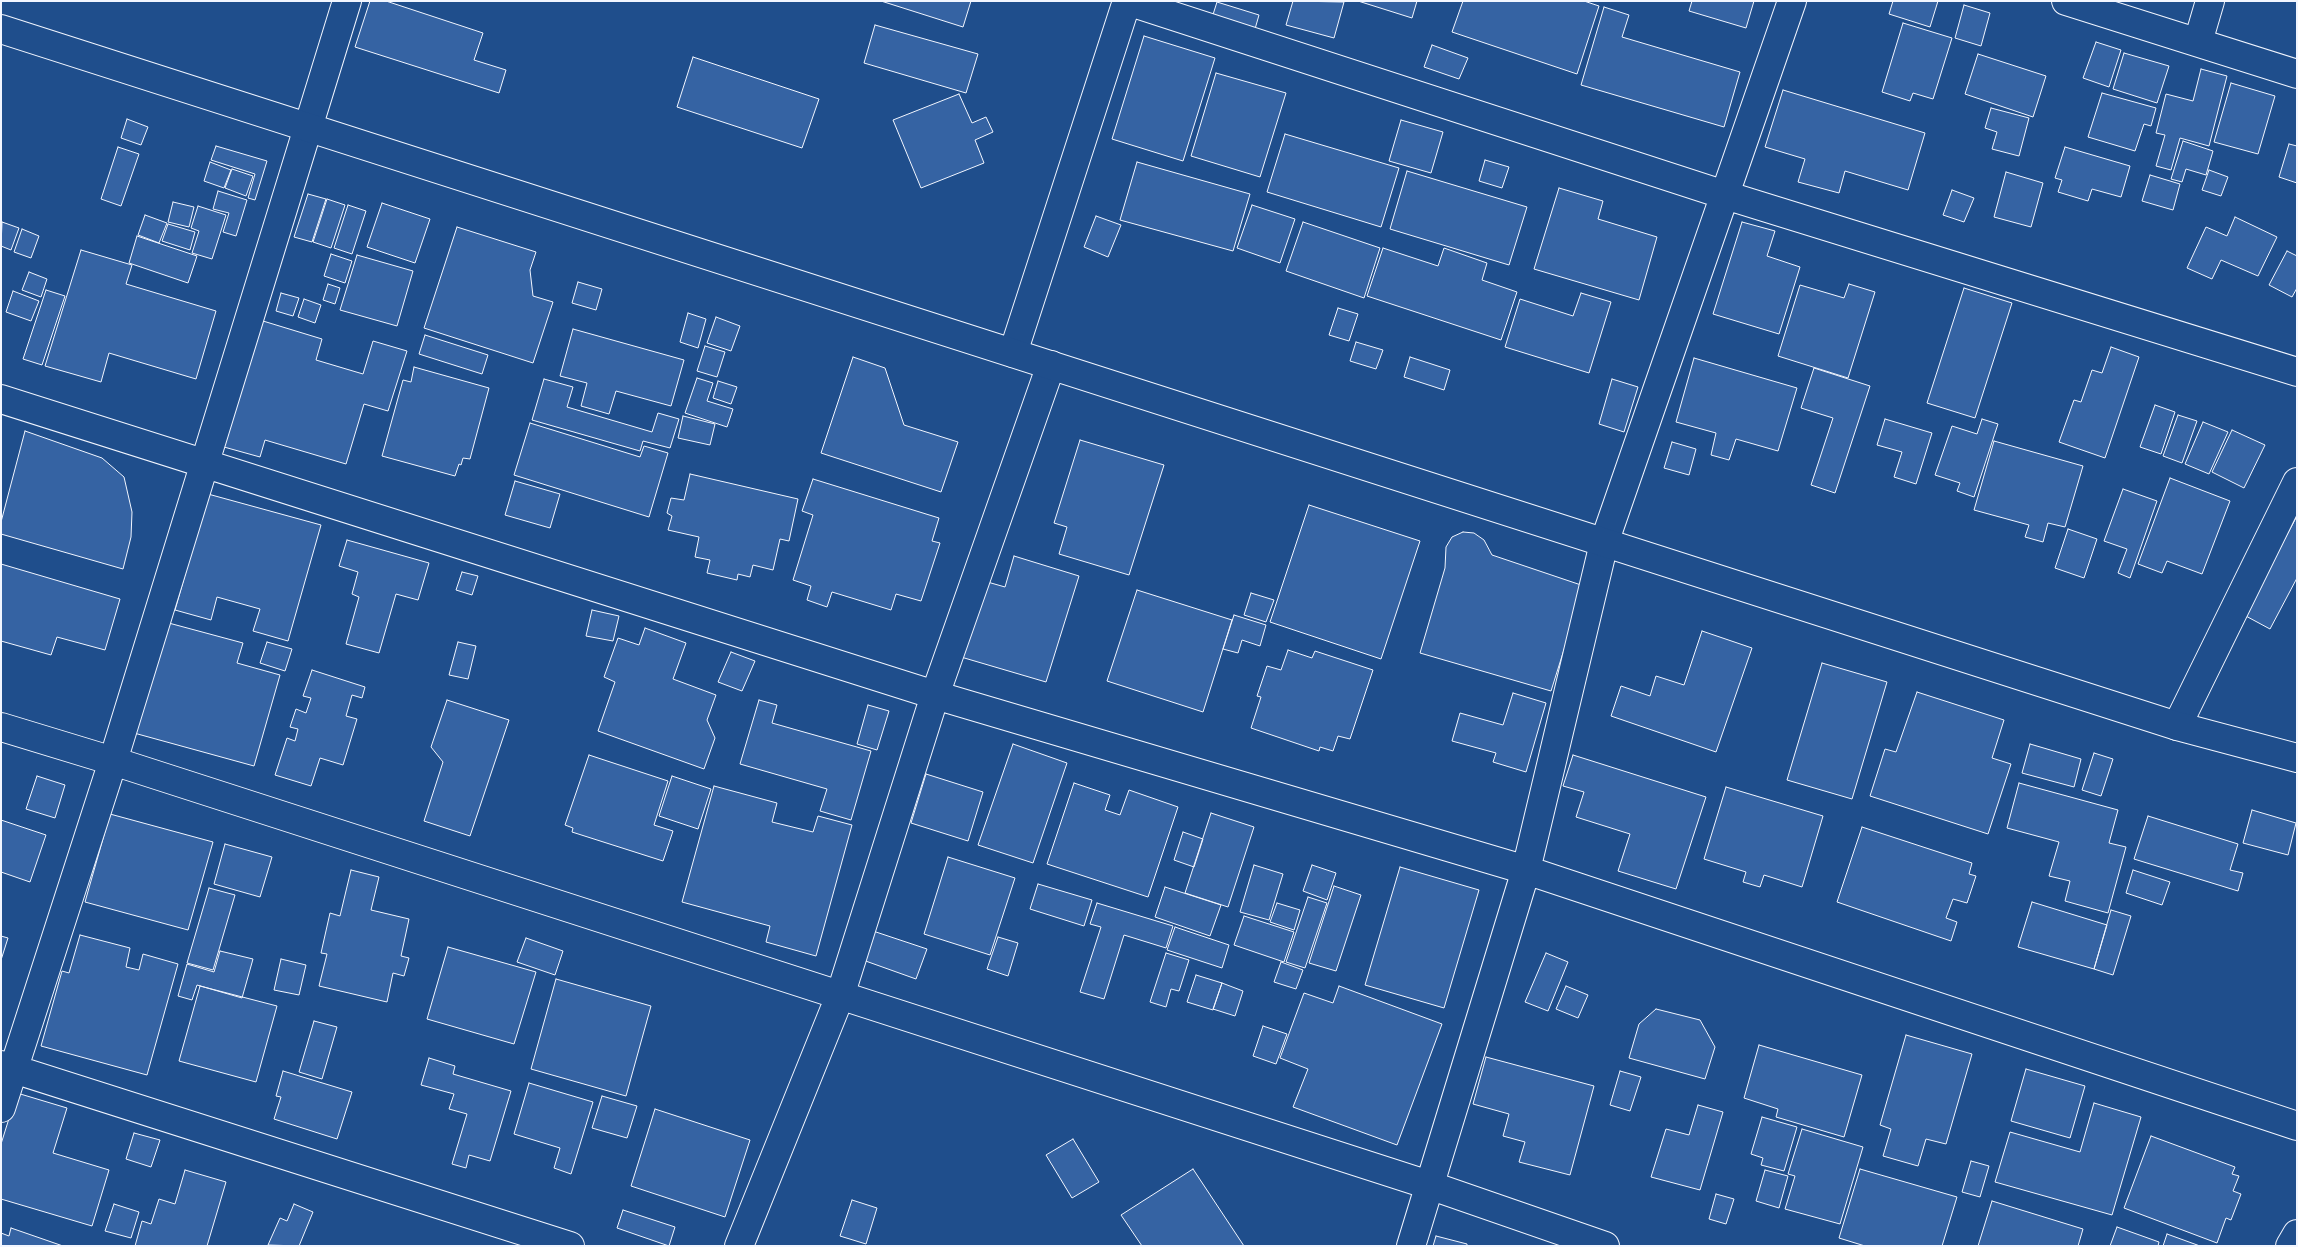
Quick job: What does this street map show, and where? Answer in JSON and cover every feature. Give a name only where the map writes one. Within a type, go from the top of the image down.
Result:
[{"type":"street","points":[[1,1108],[7,1067],[113,761],[347,1]]},
{"type":"street","points":[[1013,353],[1127,1],[1725,195],[2297,372]]},
{"type":"street","points":[[1410,1246],[1526,870],[1604,543],[1792,1]]},
{"type":"street","points":[[2066,1],[2297,74]]},
{"type":"street","points":[[2198,42],[2210,1]]},
{"type":"street","points":[[1,29],[2177,726],[2297,758]]},
{"type":"street","points":[[739,1246],[840,996],[935,695],[1051,365]]},
{"type":"street","points":[[1,399],[935,695],[1526,870],[2297,1126]]},
{"type":"street","points":[[2177,726],[2297,482]]},
{"type":"street","points":[[1,727],[113,761],[1429,1186],[1605,1246]]},
{"type":"street","points":[[7,1067],[570,1246]]},
{"type":"street","points":[[2290,1246],[2297,1234]]},
{"type":"building","points":[[370,1],[386,1],[483,33],[474,60],[506,70],[499,93],[355,47]]},
{"type":"building","points":[[881,1],[971,1],[963,27]]},
{"type":"building","points":[[1293,1],[1344,2],[1334,38],[1286,25]]},
{"type":"building","points":[[1358,1],[1417,1],[1412,18]]},
{"type":"building","points":[[1463,1],[1584,1],[1599,6],[1577,74],[1452,32]]},
{"type":"building","points":[[1692,1],[1754,1],[1746,28],[1689,11]]},
{"type":"building","points":[[1893,1],[1938,1],[1930,27],[1889,14]]},
{"type":"building","points":[[1217,2],[1259,15],[1253,36],[1210,24]]},
{"type":"building","points":[[1964,5],[1990,13],[1981,46],[1955,38]]},
{"type":"building","points":[[1604,7],[1629,15],[1622,37],[1740,72],[1724,127],[1581,85]]},
{"type":"building","points":[[1903,23],[1952,38],[1933,99],[1913,93],[1910,101],[1882,92]]},
{"type":"building","points":[[875,25],[978,54],[966,93],[864,63]]},
{"type":"building","points":[[1144,36],[1215,58],[1183,161],[1112,139]]},
{"type":"building","points":[[2096,42],[2121,50],[2109,87],[2083,78]]},
{"type":"building","points":[[1432,45],[1468,58],[1459,79],[1424,67]]},
{"type":"building","points":[[2124,53],[2169,66],[2157,103],[2113,89]]},
{"type":"building","points":[[1978,54],[2046,76],[2033,117],[1965,94]]},
{"type":"building","points":[[693,57],[819,99],[802,148],[677,107]]},
{"type":"building","points":[[2201,69],[2227,76],[2209,146],[2180,138],[2171,170],[2156,166],[2165,135],[2156,133],[2166,94],[2193,101]]},
{"type":"building","points":[[1216,73],[1286,93],[1260,177],[1191,156]]},
{"type":"building","points":[[2231,83],[2275,96],[2258,154],[2214,142]]},
{"type":"building","points":[[1783,90],[1925,133],[1908,190],[1845,171],[1839,193],[1798,182],[1805,159],[1765,147]]},
{"type":"building","points":[[2102,93],[2156,108],[2151,126],[2144,124],[2135,151],[2088,137]]},
{"type":"building","points":[[959,94],[972,123],[986,117],[993,132],[975,140],[984,163],[921,188],[893,120]]},
{"type":"building","points":[[1991,108],[2029,118],[2019,156],[1992,149],[1997,132],[1985,128]]},
{"type":"building","points":[[127,119],[148,127],[141,145],[121,138]]},
{"type":"building","points":[[1401,120],[1443,132],[1431,173],[1389,161]]},
{"type":"building","points":[[1285,134],[1399,168],[1381,227],[1267,192]]},
{"type":"building","points":[[2183,141],[2213,151],[2206,175],[2186,169],[2182,182],[2171,179]]},
{"type":"building","points":[[2289,144],[2297,146],[2297,183],[2279,177]]},
{"type":"building","points":[[216,146],[267,161],[255,200],[248,198],[255,174],[211,160]]},
{"type":"building","points":[[118,147],[139,154],[121,206],[101,199]]},
{"type":"building","points":[[2065,147],[2130,166],[2121,197],[2092,189],[2088,201],[2058,192],[2062,180],[2055,178]]},
{"type":"building","points":[[1485,160],[1509,167],[1502,188],[1479,181]]},
{"type":"building","points":[[210,162],[231,170],[224,188],[204,181]]},
{"type":"building","points":[[1137,162],[1250,194],[1233,251],[1120,220]]},
{"type":"building","points":[[232,169],[253,176],[246,196],[225,188]]},
{"type":"building","points":[[2209,170],[2228,177],[2221,196],[2202,190]]},
{"type":"building","points":[[1407,171],[1527,207],[1509,265],[1390,229]]},
{"type":"building","points":[[2006,172],[2043,183],[2031,227],[1994,217]]},
{"type":"building","points":[[2150,175],[2180,184],[2173,210],[2142,201]]},
{"type":"building","points":[[1559,188],[1603,201],[1598,219],[1657,237],[1639,300],[1534,269]]},
{"type":"building","points":[[1952,190],[1974,198],[1964,222],[1943,215]]},
{"type":"building","points":[[218,191],[247,200],[236,236],[223,232],[229,213],[213,209]]},
{"type":"building","points":[[308,194],[326,199],[312,242],[294,237]]},
{"type":"building","points":[[327,199],[345,205],[331,248],[313,242]]},
{"type":"building","points":[[173,202],[194,207],[189,227],[168,222]]},
{"type":"building","points":[[382,203],[430,219],[415,263],[367,247]]},
{"type":"building","points":[[348,205],[366,211],[352,254],[334,248]]},
{"type":"building","points":[[1252,205],[1295,219],[1280,263],[1237,248]]},
{"type":"building","points":[[198,206],[226,215],[212,259],[192,253],[199,231],[191,228]]},
{"type":"building","points":[[145,215],[167,223],[159,243],[138,235]]},
{"type":"building","points":[[1096,216],[1121,225],[1108,257],[1084,247]]},
{"type":"building","points":[[2235,217],[2277,237],[2258,276],[2221,260],[2212,279],[2187,268],[2206,227],[2227,236]]},
{"type":"building","points":[[2,222],[19,228],[11,250],[1,246]]},
{"type":"building","points":[[1303,222],[1380,248],[1364,298],[1286,271]]},
{"type":"building","points":[[1742,222],[1775,231],[1767,256],[1800,267],[1779,334],[1713,314]]},
{"type":"building","points":[[168,224],[195,232],[190,250],[162,241]]},
{"type":"building","points":[[457,227],[536,252],[530,270],[533,296],[553,302],[533,363],[424,328]]},
{"type":"building","points":[[22,229],[39,236],[31,258],[14,252]]},
{"type":"building","points":[[137,236],[197,256],[188,283],[129,263]]},
{"type":"building","points":[[1383,248],[1438,266],[1444,248],[1487,263],[1482,280],[1517,292],[1501,340],[1367,296]]},
{"type":"building","points":[[81,250],[132,265],[126,284],[216,311],[196,379],[109,353],[101,382],[45,366]]},
{"type":"building","points":[[2287,251],[2297,256],[2297,288],[2292,297],[2269,285]]},
{"type":"building","points":[[331,254],[352,261],[345,283],[324,276]]},
{"type":"building","points":[[357,255],[413,271],[397,326],[340,310]]},
{"type":"building","points":[[29,272],[47,279],[41,297],[22,290]]},
{"type":"building","points":[[578,282],[602,289],[596,310],[572,303]]},
{"type":"building","points":[[328,284],[340,288],[335,304],[323,300]]},
{"type":"building","points":[[1849,284],[1875,292],[1848,378],[1778,356],[1800,285],[1844,298]]},
{"type":"building","points":[[1964,288],[2012,303],[1975,418],[1927,403]]},
{"type":"building","points":[[46,290],[65,296],[42,365],[23,359]]},
{"type":"building","points":[[13,291],[39,301],[31,321],[6,312]]},
{"type":"building","points":[[281,293],[299,298],[293,316],[276,311]]},
{"type":"building","points":[[1581,293],[1611,302],[1589,373],[1505,347],[1520,299],[1573,316]]},
{"type":"building","points":[[304,299],[321,305],[315,323],[298,317]]},
{"type":"building","points":[[1338,308],[1358,314],[1349,341],[1329,335]]},
{"type":"building","points":[[688,313],[706,319],[698,348],[680,342]]},
{"type":"building","points":[[716,317],[740,326],[731,351],[707,343]]},
{"type":"building","points":[[263,321],[322,339],[316,360],[363,374],[373,341],[407,351],[388,411],[364,404],[346,464],[265,440],[260,457],[224,447]]},
{"type":"building","points":[[573,329],[684,360],[671,406],[616,391],[609,414],[581,406],[587,383],[560,376]]},
{"type":"building","points":[[425,335],[488,355],[482,374],[419,354]]},
{"type":"building","points":[[1356,342],[1383,350],[1376,369],[1350,361]]},
{"type":"building","points":[[705,346],[725,352],[717,377],[697,371]]},
{"type":"building","points":[[2111,347],[2139,357],[2105,458],[2059,442],[2074,400],[2081,402],[2092,370],[2102,373]]},
{"type":"building","points":[[853,357],[885,368],[904,425],[958,442],[941,492],[821,453]]},
{"type":"building","points":[[1410,357],[1450,370],[1444,390],[1404,377]]},
{"type":"building","points":[[1694,358],[1797,388],[1778,451],[1736,439],[1729,460],[1711,455],[1716,433],[1676,422]]},
{"type":"building","points":[[414,367],[489,388],[470,459],[463,458],[455,476],[382,456],[403,380],[411,382]]},
{"type":"building","points":[[1814,368],[1870,386],[1835,493],[1811,485],[1833,418],[1801,408]]},
{"type":"building","points":[[697,378],[713,383],[707,401],[733,409],[727,427],[685,413]]},
{"type":"building","points":[[544,379],[573,387],[567,407],[652,432],[658,413],[679,419],[670,448],[643,441],[640,451],[532,420]]},
{"type":"building","points":[[1612,379],[1638,387],[1624,432],[1599,424]]},
{"type":"building","points":[[718,381],[737,387],[731,404],[713,398]]},
{"type":"building","points":[[2155,405],[2175,412],[2161,454],[2140,447]]},
{"type":"building","points":[[2178,415],[2197,421],[2182,463],[2163,456]]},
{"type":"building","points":[[683,416],[715,424],[710,445],[678,438]]},
{"type":"building","points":[[1885,419],[1932,433],[1916,484],[1894,477],[1902,452],[1877,445]]},
{"type":"building","points":[[1982,419],[1998,424],[1974,497],[1957,491],[1960,483],[1935,475],[1952,426],[1977,434]]},
{"type":"building","points":[[2203,422],[2228,432],[2209,474],[2185,464]]},
{"type":"building","points":[[530,423],[640,457],[644,446],[668,453],[649,517],[514,475]]},
{"type":"building","points":[[2232,430],[2265,445],[2244,488],[2212,472]]},
{"type":"building","points":[[25,431],[102,458],[124,477],[132,512],[131,537],[123,569],[1,534],[1,522]]},
{"type":"building","points":[[1080,440],[1164,465],[1129,575],[1059,554],[1067,527],[1054,523]]},
{"type":"building","points":[[1994,441],[2083,466],[2065,527],[2048,523],[2043,542],[2025,537],[2029,525],[1974,510]]},
{"type":"building","points":[[1672,442],[1696,449],[1689,475],[1664,468]]},
{"type":"building","points":[[690,474],[798,499],[789,541],[780,539],[773,570],[753,565],[750,577],[738,574],[737,580],[707,573],[710,560],[695,557],[699,537],[668,530],[672,516],[667,513],[671,498],[684,500]]},
{"type":"building","points":[[2170,478],[2230,501],[2202,574],[2167,561],[2162,573],[2138,564]]},
{"type":"building","points":[[813,479],[939,518],[932,541],[940,543],[921,601],[896,594],[891,610],[832,592],[827,607],[807,600],[811,586],[793,580],[813,515],[802,511]]},
{"type":"building","points":[[515,481],[560,494],[550,528],[505,515]]},
{"type":"building","points":[[2123,489],[2157,501],[2130,578],[2118,573],[2127,549],[2104,541]]},
{"type":"building","points":[[208,494],[321,525],[288,641],[253,631],[260,609],[217,597],[211,620],[175,610]]},
{"type":"building","points":[[1309,505],[1420,541],[1381,659],[1270,622]]},
{"type":"building","points":[[2297,516],[2297,578],[2270,629],[2244,615]]},
{"type":"building","points":[[2068,529],[2097,539],[2084,578],[2055,568]]},
{"type":"building","points":[[1463,532],[1474,533],[1484,540],[1492,555],[1584,586],[1551,691],[1420,653],[1445,568],[1446,547],[1452,537]]},
{"type":"building","points":[[347,540],[429,563],[418,600],[396,594],[379,653],[346,644],[359,597],[352,594],[358,572],[339,566]]},
{"type":"building","points":[[1014,556],[1079,576],[1046,682],[961,657],[984,581],[1005,587]]},
{"type":"building","points":[[1,564],[120,599],[105,650],[57,637],[51,655],[1,641]]},
{"type":"building","points":[[462,572],[478,576],[472,595],[456,590]]},
{"type":"building","points":[[1137,590],[1232,620],[1203,712],[1107,681]]},
{"type":"building","points":[[1251,593],[1274,600],[1266,622],[1244,615]]},
{"type":"building","points":[[592,610],[619,616],[613,641],[586,636]]},
{"type":"building","points":[[1234,615],[1266,625],[1260,646],[1242,640],[1238,653],[1223,649]]},
{"type":"building","points":[[165,622],[243,643],[237,663],[280,675],[254,766],[134,733]]},
{"type":"building","points":[[645,628],[686,643],[673,679],[716,695],[707,720],[715,738],[704,769],[598,731],[615,682],[604,677],[618,638],[639,645]]},
{"type":"building","points":[[1702,631],[1752,648],[1716,752],[1611,716],[1621,686],[1650,696],[1656,676],[1684,685]]},
{"type":"building","points":[[267,642],[292,649],[285,671],[260,663]]},
{"type":"building","points":[[458,642],[476,646],[468,679],[449,675]]},
{"type":"building","points":[[1288,650],[1312,658],[1315,651],[1373,670],[1350,739],[1338,736],[1333,751],[1320,747],[1319,751],[1251,728],[1261,697],[1257,696],[1267,666],[1281,670]]},
{"type":"building","points":[[731,652],[755,661],[742,691],[718,682]]},
{"type":"building","points":[[1822,663],[1887,682],[1852,799],[1787,780]]},
{"type":"building","points":[[312,670],[365,687],[362,698],[352,695],[346,716],[357,719],[343,765],[320,758],[311,786],[275,775],[287,738],[295,741],[298,729],[290,727],[296,709],[306,713],[311,698],[303,696]]},
{"type":"building","points":[[1917,692],[2004,720],[1992,758],[2011,764],[1988,834],[1870,796],[1885,749],[1896,752]]},
{"type":"building","points":[[1513,693],[1546,703],[1526,772],[1493,762],[1496,753],[1452,741],[1460,713],[1503,725]]},
{"type":"building","points":[[447,700],[509,720],[470,836],[424,821],[443,762],[431,747]]},
{"type":"building","points":[[759,700],[777,705],[772,723],[871,751],[851,820],[820,811],[827,789],[740,764]]},
{"type":"building","points":[[868,705],[889,711],[877,750],[857,744]]},
{"type":"building","points":[[1013,744],[1067,763],[1033,863],[978,845]]},
{"type":"building","points":[[2030,744],[2081,759],[2074,787],[2022,773]]},
{"type":"building","points":[[2094,753],[2113,759],[2101,796],[2082,790]]},
{"type":"building","points":[[589,755],[668,781],[654,825],[673,831],[663,861],[572,832],[573,828],[565,825]]},
{"type":"building","points":[[1573,755],[1706,797],[1676,889],[1618,871],[1630,834],[1576,817],[1584,792],[1563,786]]},
{"type":"building","points":[[926,774],[983,792],[968,841],[911,823]]},
{"type":"building","points":[[37,776],[65,785],[55,818],[26,809]]},
{"type":"building","points":[[672,776],[711,789],[698,829],[659,816]]},
{"type":"building","points":[[1074,783],[1110,795],[1105,810],[1120,815],[1129,790],[1178,807],[1148,897],[1047,864]]},
{"type":"building","points":[[2019,783],[2118,810],[2109,843],[2126,847],[2108,913],[2065,901],[2070,881],[2049,876],[2059,842],[2007,828]]},
{"type":"building","points":[[714,786],[777,803],[772,822],[813,832],[818,816],[852,825],[816,956],[766,942],[770,926],[682,902]]},
{"type":"building","points":[[1726,787],[1823,816],[1802,887],[1764,875],[1760,887],[1743,882],[1746,872],[1704,859]]},
{"type":"building","points":[[2252,810],[2296,823],[2288,855],[2243,843]]},
{"type":"building","points":[[1211,813],[1254,827],[1228,907],[1185,893]]},
{"type":"building","points":[[110,814],[213,842],[188,930],[85,902]]},
{"type":"building","points":[[2148,816],[2238,844],[2230,870],[2243,873],[2238,891],[2134,859]]},
{"type":"building","points":[[1,820],[46,835],[30,882],[1,872]]},
{"type":"building","points":[[1862,827],[1972,863],[1969,874],[1976,876],[1967,903],[1953,899],[1946,918],[1957,922],[1951,941],[1837,902]]},
{"type":"building","points":[[1183,832],[1203,839],[1194,867],[1174,860]]},
{"type":"building","points":[[225,844],[272,857],[260,897],[214,884]]},
{"type":"building","points":[[948,857],[1015,878],[990,955],[924,934]]},
{"type":"building","points":[[1254,865],[1283,874],[1269,920],[1240,912]]},
{"type":"building","points":[[1312,865],[1336,873],[1327,900],[1303,891]]},
{"type":"building","points":[[1400,867],[1479,890],[1444,1008],[1365,985]]},
{"type":"building","points":[[351,870],[379,877],[371,910],[409,919],[401,956],[409,958],[404,976],[393,973],[387,1002],[319,986],[327,954],[321,953],[330,913],[340,916]]},
{"type":"building","points":[[2133,870],[2170,882],[2162,905],[2126,893]]},
{"type":"building","points":[[1038,884],[1092,900],[1084,926],[1030,909]]},
{"type":"building","points":[[1334,886],[1361,895],[1336,971],[1309,963]]},
{"type":"building","points":[[1165,887],[1221,905],[1210,936],[1155,917]]},
{"type":"building","points":[[209,888],[235,895],[213,970],[187,963]]},
{"type":"building","points":[[1308,897],[1327,903],[1305,968],[1286,962]]},
{"type":"building","points":[[2032,902],[2107,925],[2094,969],[2018,947]]},
{"type":"building","points":[[1097,903],[1173,926],[1166,948],[1124,935],[1104,999],[1080,992],[1101,927],[1090,924]]},
{"type":"building","points":[[1277,903],[1300,910],[1294,930],[1270,922]]},
{"type":"building","points":[[2111,910],[2131,916],[2113,975],[2094,969]]},
{"type":"building","points":[[1244,916],[1294,932],[1284,962],[1234,945]]},
{"type":"building","points":[[1175,927],[1229,945],[1222,968],[1167,950]]},
{"type":"building","points":[[870,930],[927,949],[916,979],[860,959]]},
{"type":"building","points":[[80,935],[130,948],[126,967],[139,970],[143,954],[178,964],[147,1075],[41,1046],[62,971],[69,973]]},
{"type":"building","points":[[1,936],[8,938],[1,960]]},
{"type":"building","points":[[998,937],[1018,943],[1008,976],[987,969]]},
{"type":"building","points":[[526,938],[563,951],[555,975],[517,962]]},
{"type":"building","points":[[448,947],[536,972],[514,1044],[427,1019]]},
{"type":"building","points":[[220,951],[253,959],[242,998],[197,985],[192,1000],[178,996],[187,964],[214,972]]},
{"type":"building","points":[[1166,953],[1189,960],[1179,991],[1171,989],[1166,1007],[1150,1002]]},
{"type":"building","points":[[1546,953],[1568,962],[1548,1011],[1525,1002]]},
{"type":"building","points":[[281,959],[306,965],[299,995],[274,990]]},
{"type":"building","points":[[1281,962],[1303,970],[1296,989],[1274,982]]},
{"type":"building","points":[[1196,975],[1222,983],[1213,1010],[1187,1002]]},
{"type":"building","points":[[556,979],[651,1006],[626,1096],[531,1069]]},
{"type":"building","points":[[1222,983],[1243,991],[1235,1016],[1213,1009]]},
{"type":"building","points":[[200,986],[277,1006],[256,1082],[179,1061]]},
{"type":"building","points":[[1339,986],[1442,1024],[1397,1145],[1293,1107],[1308,1069],[1280,1058],[1304,993],[1333,1003]]},
{"type":"building","points":[[1566,986],[1588,995],[1578,1018],[1556,1009]]},
{"type":"building","points":[[1656,1009],[1700,1020],[1715,1047],[1705,1079],[1629,1058],[1639,1024]]},
{"type":"building","points":[[314,1021],[337,1027],[322,1079],[299,1072]]},
{"type":"building","points":[[1263,1026],[1287,1034],[1276,1064],[1253,1056]]},
{"type":"building","points":[[1906,1035],[1972,1054],[1946,1144],[1926,1139],[1918,1166],[1883,1156],[1891,1129],[1880,1125]]},
{"type":"building","points":[[1759,1045],[1862,1075],[1844,1137],[1776,1117],[1778,1109],[1744,1098]]},
{"type":"building","points":[[1486,1057],[1594,1086],[1570,1175],[1519,1162],[1525,1142],[1503,1136],[1509,1114],[1473,1104]]},
{"type":"building","points":[[429,1058],[455,1066],[453,1074],[511,1091],[490,1161],[469,1155],[466,1168],[452,1164],[467,1114],[449,1109],[454,1094],[421,1085]]},
{"type":"building","points":[[2026,1069],[2085,1086],[2070,1138],[2011,1121]]},
{"type":"building","points":[[283,1071],[352,1092],[337,1139],[274,1119],[281,1097],[276,1096]]},
{"type":"building","points":[[1620,1071],[1641,1077],[1630,1111],[1610,1105]]},
{"type":"building","points":[[529,1083],[593,1102],[571,1174],[554,1168],[560,1148],[514,1134]]},
{"type":"building","points":[[17,1093],[67,1108],[53,1153],[109,1170],[92,1226],[1,1199],[1,1144]]},
{"type":"building","points":[[602,1096],[637,1106],[627,1138],[592,1128]]},
{"type":"building","points":[[2094,1103],[2141,1117],[2112,1215],[1995,1182],[2010,1132],[2080,1152]]},
{"type":"building","points":[[1698,1105],[1723,1112],[1700,1190],[1651,1177],[1666,1129],[1689,1135]]},
{"type":"building","points":[[655,1109],[750,1140],[725,1217],[631,1186]]},
{"type":"building","points":[[1762,1117],[1797,1127],[1784,1171],[1761,1165],[1763,1158],[1751,1154]]},
{"type":"building","points":[[1802,1129],[1863,1147],[1840,1224],[1785,1209],[1795,1176],[1788,1174]]},
{"type":"building","points":[[134,1133],[160,1140],[151,1167],[126,1159]]},
{"type":"building","points":[[2151,1136],[2235,1167],[2232,1174],[2239,1176],[2233,1191],[2241,1194],[2231,1220],[2226,1218],[2217,1243],[2124,1208]]},
{"type":"building","points":[[1073,1139],[1099,1182],[1072,1198],[1046,1155]]},
{"type":"building","points":[[1971,1161],[1989,1166],[1980,1197],[1962,1192]]},
{"type":"building","points":[[1193,1169],[1244,1246],[1142,1246],[1121,1215]]},
{"type":"building","points":[[1860,1169],[1957,1197],[1942,1246],[1865,1246],[1839,1238]]},
{"type":"building","points":[[185,1170],[226,1182],[207,1246],[135,1246],[142,1221],[151,1224],[159,1199],[175,1204]]},
{"type":"building","points":[[1765,1170],[1788,1176],[1779,1208],[1756,1201]]},
{"type":"building","points":[[1716,1194],[1734,1199],[1726,1224],[1709,1219]]},
{"type":"building","points":[[852,1200],[877,1208],[866,1244],[840,1236]]},
{"type":"building","points":[[1992,1201],[2083,1229],[2078,1246],[1978,1246]]},
{"type":"building","points":[[114,1204],[139,1212],[131,1238],[105,1231]]},
{"type":"building","points":[[294,1204],[313,1212],[299,1246],[268,1245],[280,1218],[287,1221]]},
{"type":"building","points":[[623,1210],[675,1227],[669,1246],[617,1228]]},
{"type":"building","points":[[2117,1227],[2159,1242],[2158,1246],[2110,1246]]},
{"type":"building","points":[[11,1228],[63,1246],[1,1246],[1,1233],[9,1236]]},
{"type":"building","points":[[2167,1234],[2200,1246],[2163,1246]]},
{"type":"building","points":[[1436,1236],[1467,1244],[1467,1246],[1433,1246]]}]
